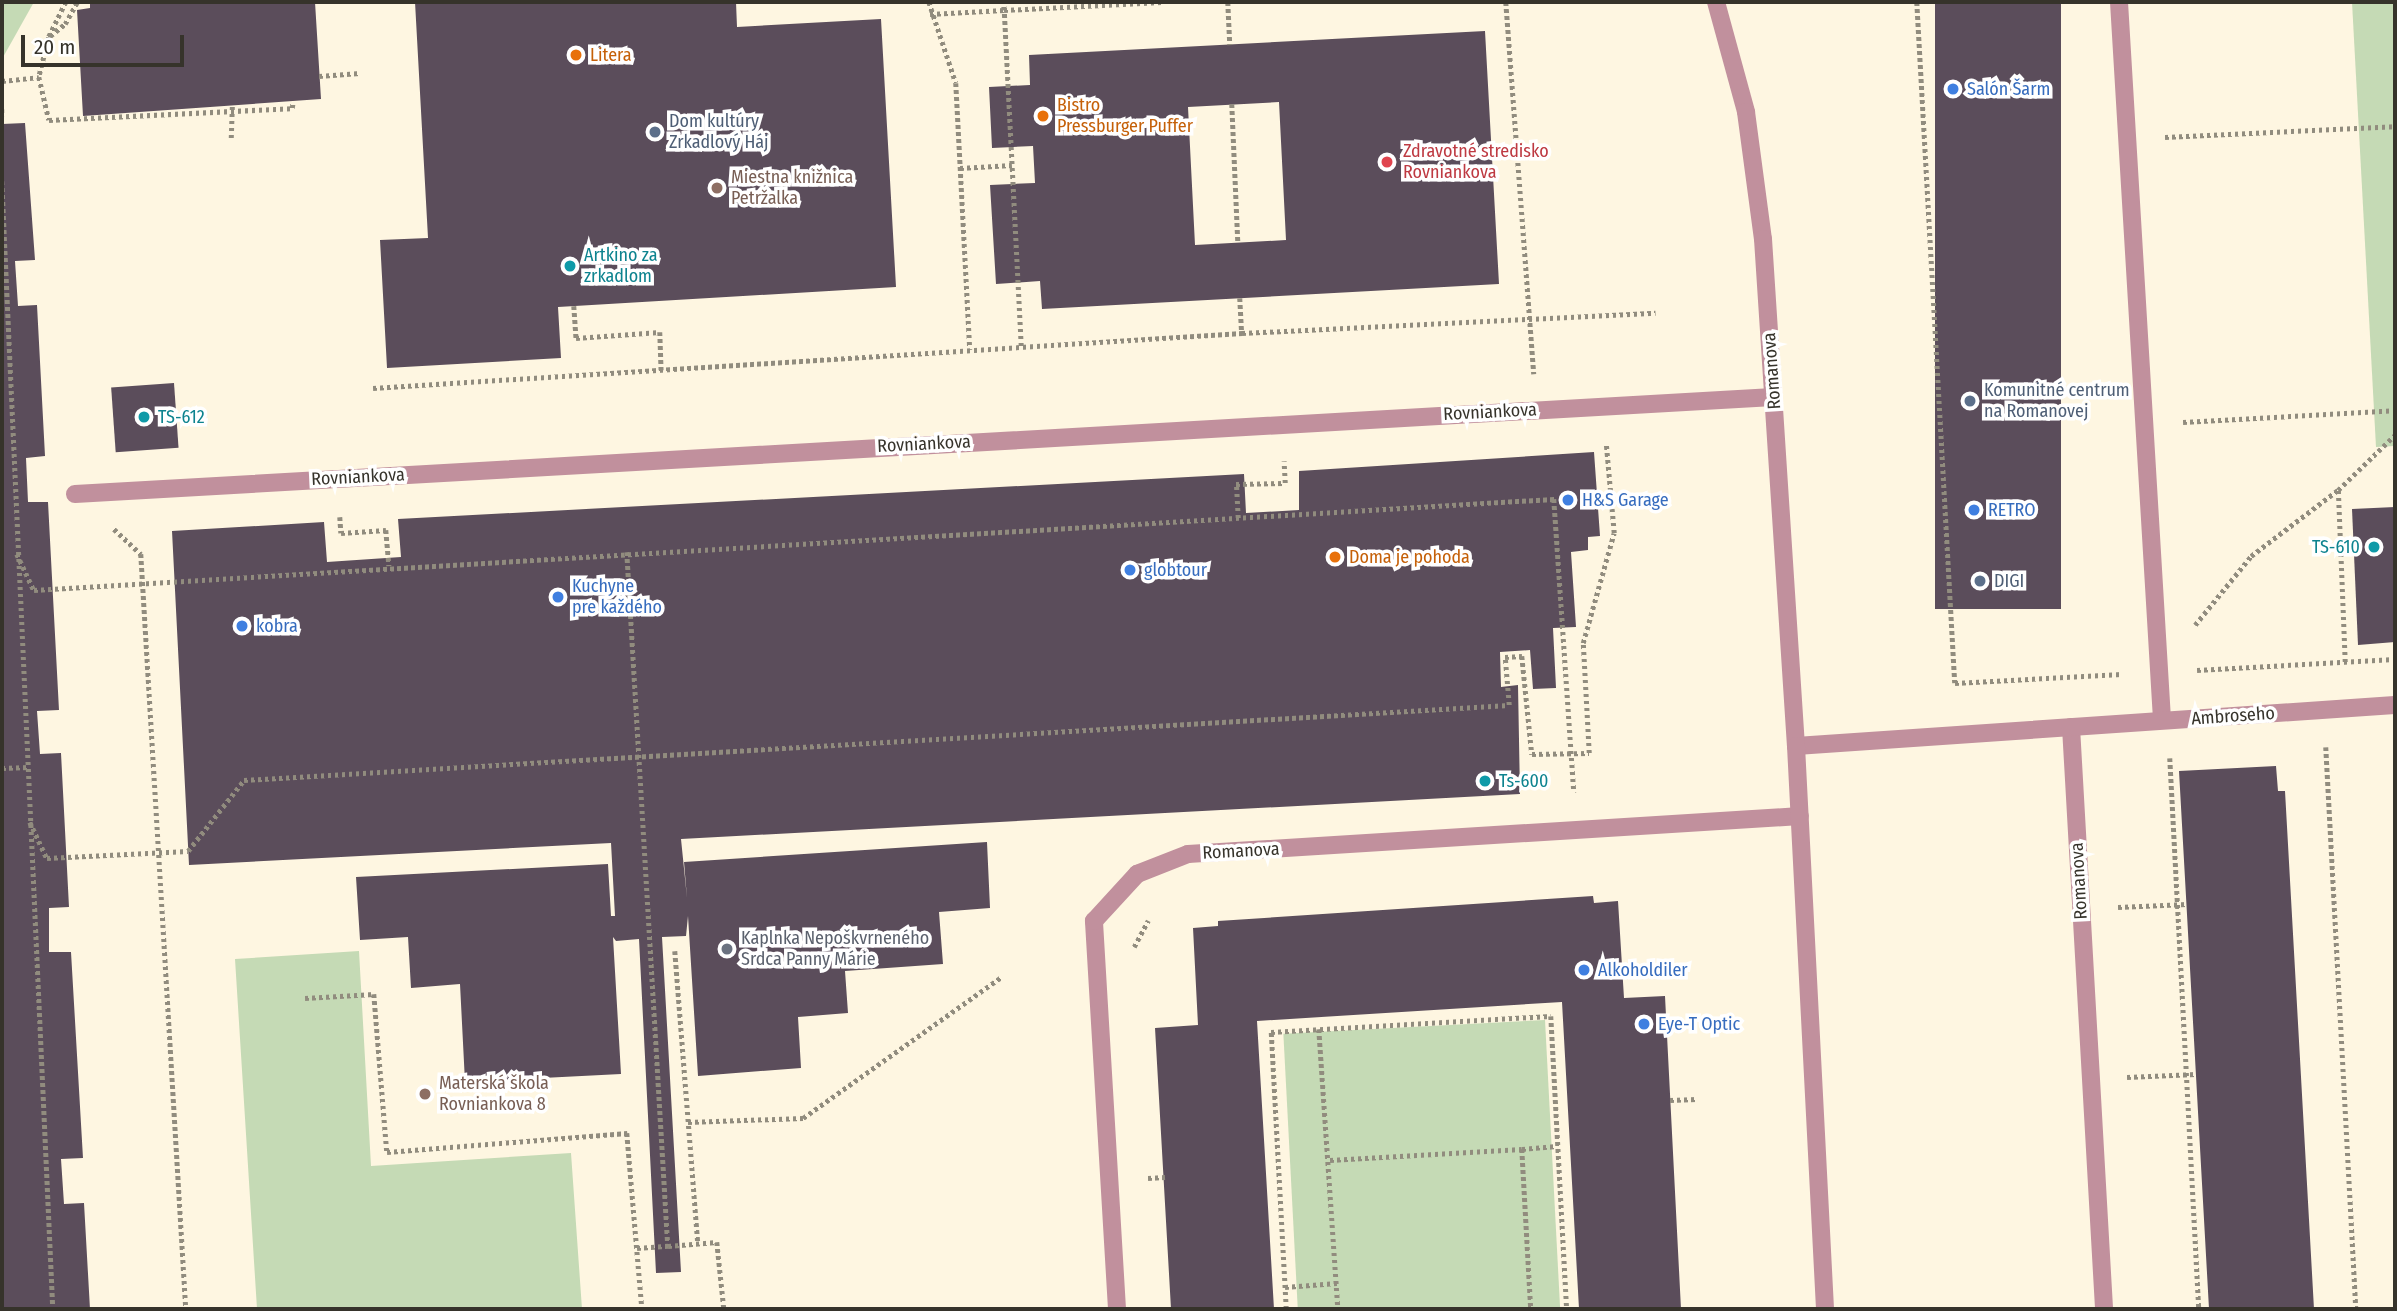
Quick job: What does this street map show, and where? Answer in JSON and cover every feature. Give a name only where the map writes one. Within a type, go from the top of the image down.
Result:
[{"type":"street","name":"Romanova","points":[[1716,2],[1732,51],[1755,176],[1796,746],[1825,1309]]},
{"type":"street","points":[[2119,2],[2162,720]]},
{"type":"street","name":"Rovniankova","points":[[75,494],[1773,397]]},
{"type":"street","name":"Ambroseho","points":[[2071,727],[2395,705]]},
{"type":"street","name":"Romanova","points":[[2071,727],[2104,1309]]},
{"type":"street","points":[[1796,746],[2071,727]]},
{"type":"street","name":"Romanova","points":[[1117,1309],[1094,921],[1137,874],[1188,854],[1800,816]]},
{"type":"path","points":[[66,2],[49,37],[39,77],[49,120],[292,108],[293,102]]},
{"type":"path","points":[[49,37],[65,24],[77,2]]},
{"type":"path","points":[[929,2],[929,14],[956,83],[970,350]]},
{"type":"path","points":[[1003,2],[1021,346]]},
{"type":"path","points":[[929,14],[1162,2]]},
{"type":"path","points":[[1228,2],[1230,45]]},
{"type":"path","points":[[1506,2],[1537,410]]},
{"type":"path","points":[[1917,2],[1955,683]]},
{"type":"path","points":[[319,76],[360,73]]},
{"type":"path","points":[[2,81],[39,77]]},
{"type":"path","points":[[1232,104],[1238,243]]},
{"type":"path","points":[[231,138],[232,105]]},
{"type":"path","points":[[2,109],[2,116]]},
{"type":"path","points":[[2127,139],[2395,126]]},
{"type":"path","points":[[960,168],[1012,165]]},
{"type":"path","points":[[2,181],[53,1309]]},
{"type":"path","points":[[1240,298],[1242,333]]},
{"type":"path","points":[[574,306],[576,338],[660,332],[661,370]]},
{"type":"path","points":[[373,388],[1242,333],[1656,313]]},
{"type":"path","points":[[2144,425],[2395,410]]},
{"type":"path","points":[[2158,672],[2250,556],[2338,490],[2395,435]]},
{"type":"path","points":[[30,822],[47,858],[188,851],[244,780],[1509,705],[1505,657],[1522,656],[1532,754],[1589,753],[1583,643],[1614,533],[1606,444],[1618,443]]},
{"type":"path","points":[[1238,518],[1236,484],[1285,483]]},
{"type":"path","points":[[2338,490],[2345,662]]},
{"type":"path","points":[[75,494],[141,554],[186,1309]]},
{"type":"path","points":[[17,554],[34,590],[389,566],[1554,499],[1572,753]]},
{"type":"path","points":[[341,533],[386,530],[389,566]]},
{"type":"path","points":[[627,552],[668,1246]]},
{"type":"path","points":[[2322,710],[2356,1309]]},
{"type":"path","points":[[2313,747],[2326,746]]},
{"type":"path","points":[[2183,753],[2170,754],[2199,1309]]},
{"type":"path","points":[[2,768],[29,767]]},
{"type":"path","points":[[2081,909],[2187,904]]},
{"type":"path","points":[[1132,950],[1152,916]]},
{"type":"path","points":[[675,951],[698,1244]]},
{"type":"path","points":[[688,1122],[803,1118],[1000,978]]},
{"type":"path","points":[[305,998],[374,994],[387,1152],[627,1133],[642,1309]]},
{"type":"path","points":[[1286,1309],[1270,1032],[1550,1016],[1567,1309]]},
{"type":"path","points":[[1319,1029],[1330,1160],[1338,1309]]},
{"type":"path","points":[[2091,1079],[2196,1074]]},
{"type":"path","points":[[1670,1100],[1697,1099]]},
{"type":"path","points":[[1330,1160],[1558,1146]]},
{"type":"path","points":[[1522,1149],[1531,1309]]},
{"type":"path","points":[[1136,1179],[1165,1177]]},
{"type":"path","points":[[637,1248],[717,1242],[723,1309]]},
{"type":"path","points":[[1285,1287],[1337,1283]]},
{"type":"green space","points":[[2,2],[34,2],[2,59]]},
{"type":"green space","points":[[2352,2],[2395,2],[2395,446],[2376,447]]},
{"type":"green space","points":[[359,951],[371,1166],[571,1153],[582,1309],[257,1309],[235,959]]},
{"type":"green space","points":[[1545,1020],[1560,1309],[1298,1309],[1283,1034]]},
{"type":"building","points":[[90,2],[315,2],[321,99],[83,116],[77,10],[90,8]]},
{"type":"building","name":"Dom kultúry Zrkadlový Háj","points":[[415,2],[736,2],[737,27],[881,19],[896,287],[558,307],[561,358],[387,368],[380,240],[428,238]]},
{"type":"building","points":[[1935,2],[2061,2],[2061,609],[1935,609]]},
{"type":"building","name":"Zdravotné stredisko Rovniankova","points":[[1485,31],[1499,284],[1042,309],[1040,281],[996,284],[990,185],[1035,183],[1033,146],[992,148],[989,87],[1030,85],[1029,55]],"holes":[[[1279,102],[1286,240],[1195,245],[1188,107]]]},
{"type":"building","points":[[25,123],[35,260],[15,261],[18,306],[37,305],[45,456],[26,458],[28,502],[48,502],[59,710],[37,711],[40,754],[61,753],[69,907],[49,908],[49,952],[71,952],[83,1158],[61,1159],[64,1204],[84,1203],[90,1309],[2,1309],[2,124]]},
{"type":"building","name":"TS-612","points":[[174,383],[179,448],[116,452],[111,387]]},
{"type":"building","points":[[1594,452],[1600,536],[1588,537],[1588,550],[1571,552],[1576,627],[1553,628],[1556,688],[1533,689],[1530,650],[1500,652],[1501,687],[1518,685],[1520,794],[681,839],[687,898],[684,862],[987,842],[990,908],[939,912],[943,964],[845,971],[848,1013],[798,1017],[801,1068],[698,1076],[688,916],[686,936],[662,937],[681,1272],[656,1273],[639,939],[616,941],[613,937],[621,1074],[465,1082],[460,984],[411,988],[408,937],[360,940],[356,877],[608,864],[611,916],[615,916],[611,843],[189,865],[172,531],[324,522],[327,562],[401,557],[398,519],[1244,474],[1246,513],[1299,510],[1299,471]]},
{"type":"building","points":[[2395,507],[2395,642],[2358,645],[2352,509]]},
{"type":"building","points":[[2276,766],[2278,791],[2285,791],[2314,1309],[2209,1309],[2179,771]]},
{"type":"building","points":[[1593,896],[1594,903],[1618,901],[1624,998],[1665,996],[1681,1309],[1579,1309],[1562,1002],[1257,1021],[1274,1309],[1171,1309],[1155,1028],[1198,1025],[1193,928],[1218,926],[1218,921]]},
{"type":"place","name":"Litera","points":[[576,55]]},
{"type":"place","name":"Salón Šarm","points":[[1953,89]]},
{"type":"place","name":"Bistro Pressburger Puffer","points":[[1043,116]]},
{"type":"place","name":"Dom kultúry Zrkadlový Háj","points":[[655,132]]},
{"type":"place","name":"Zdravotné stredisko Rovniankova","points":[[1387,162]]},
{"type":"place","name":"Miestna knižnica Petržalka","points":[[717,188]]},
{"type":"place","name":"Artkino za zrkadlom","points":[[570,266]]},
{"type":"place","name":"Komunitné centrum na Romanovej","points":[[1970,401]]},
{"type":"place","name":"TS-612","points":[[144,417]]},
{"type":"place","name":"H&S Garage","points":[[1568,500]]},
{"type":"place","name":"RETRO","points":[[1974,510]]},
{"type":"place","name":"TS-610","points":[[2374,547]]},
{"type":"place","name":"Doma je pohoda","points":[[1335,557]]},
{"type":"place","name":"globtour","points":[[1130,570]]},
{"type":"place","name":"DIGI","points":[[1980,581]]},
{"type":"place","name":"Kuchyne pre každého","points":[[558,597]]},
{"type":"place","name":"kobra","points":[[242,626]]},
{"type":"place","name":"Ts-600","points":[[1485,781]]},
{"type":"place","name":"Kaplnka Nepoškvrneného Srdca Panny Márie","points":[[727,949]]},
{"type":"place","name":"Alkoholdiler","points":[[1584,970]]},
{"type":"place","name":"Eye-T Optic","points":[[1644,1024]]},
{"type":"place","name":"Materská škola Rovniankova 8","points":[[425,1094]]}]
